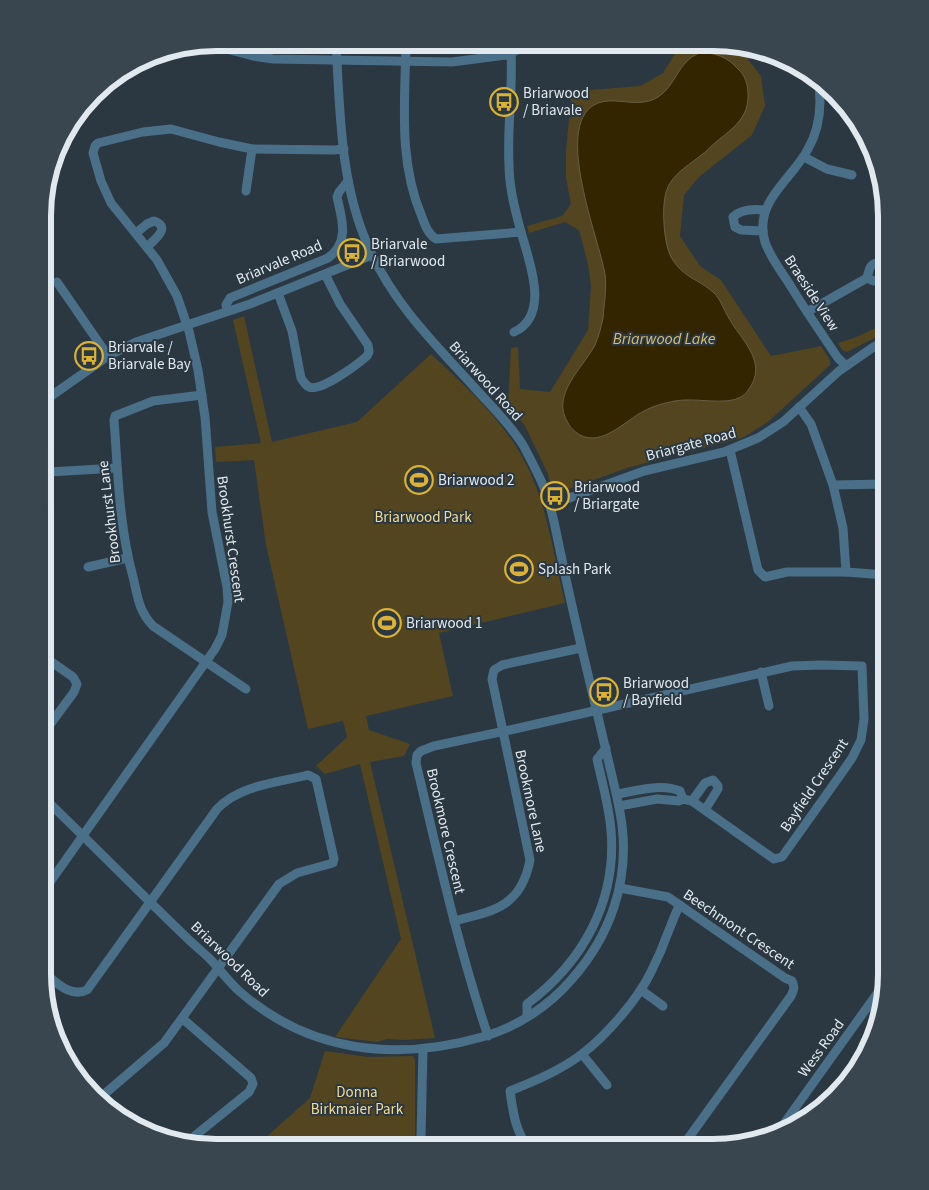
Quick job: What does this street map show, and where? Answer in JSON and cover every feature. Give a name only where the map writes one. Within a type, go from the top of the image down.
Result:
[{"type":"street","points":[[237,52],[273,59],[452,62],[509,54],[513,51]]},
{"type":"street","name":"Briarwood Road","points":[[51,805],[239,991],[285,1024],[304,1033],[340,1045],[368,1050],[423,1049],[488,1036],[527,1017],[556,995],[587,961],[604,933],[620,888],[623,844],[619,806],[598,710],[581,648],[550,505],[534,466],[520,440],[496,411],[413,321],[372,255],[359,224],[348,181],[337,52]]},
{"type":"street","points":[[406,52],[404,127],[406,163],[419,211],[431,236],[448,238],[521,232]]},
{"type":"street","points":[[509,54],[512,76],[510,181],[535,285],[534,308],[522,329],[514,332]]},
{"type":"street","name":"Braeside View","points":[[824,96],[818,125],[810,146],[804,157],[775,192],[764,210],[763,231],[765,240],[776,263],[838,358],[846,366]]},
{"type":"street","name":"Brookhurst Crescent","points":[[51,880],[206,662],[222,635],[228,602],[227,587],[212,512],[202,395],[187,324],[169,279],[147,246],[111,203],[101,181],[93,153],[94,149],[98,143],[143,132],[171,129],[252,149]]},
{"type":"street","points":[[246,191],[252,149],[344,149]]},
{"type":"street","points":[[804,157],[827,169],[852,175]]},
{"type":"street","name":"Briarvale Road","points":[[228,311],[226,304],[230,298],[328,258],[334,253],[341,242],[344,230],[337,197],[348,181]]},
{"type":"street","points":[[763,231],[741,230],[735,227],[733,217],[737,212],[764,210]]},
{"type":"street","points":[[136,233],[149,222],[154,221],[160,224],[161,232],[147,246]]},
{"type":"street","name":"Briarvale Road","points":[[51,396],[108,356],[136,342],[278,293],[372,255]]},
{"type":"street","points":[[278,293],[292,331],[301,378],[309,387],[316,387],[343,375],[367,356],[369,352],[368,345],[340,304],[325,274]]},
{"type":"street","points":[[807,312],[867,278]]},
{"type":"street","points":[[57,282],[108,356]]},
{"type":"street","name":"Briargate Road","points":[[550,505],[644,471],[730,450],[773,430],[846,366],[878,345]]},
{"type":"street","name":"Briargate Road","points":[[872,348],[878,347]]},
{"type":"street","name":"Brookhurst Lane","points":[[202,395],[153,401],[118,413],[115,416],[121,518],[127,558],[140,609],[145,617],[153,626],[246,689]]},
{"type":"street","points":[[799,406],[811,424],[833,485],[843,528],[846,572]]},
{"type":"street","points":[[730,450],[758,570],[765,577],[787,572],[878,574]]},
{"type":"street","points":[[51,472],[117,468]]},
{"type":"street","points":[[833,485],[878,484]]},
{"type":"street","points":[[88,567],[127,558]]},
{"type":"street","name":"Brookmore Lane","points":[[454,921],[494,910],[504,905],[516,894],[527,876],[530,860],[502,732],[492,679],[494,670],[502,665],[581,648]]},
{"type":"street","points":[[51,662],[73,677],[76,684],[74,692],[51,723]]},
{"type":"street","name":"Bayfield Crescent","points":[[598,710],[792,666],[862,666],[864,718],[860,740],[852,758],[778,860],[688,800],[680,791],[662,788],[617,794]]},
{"type":"street","points":[[761,672],[769,706]]},
{"type":"street","name":"Brookmore Crescent","points":[[488,1036],[470,984],[416,759],[421,751],[427,748],[598,710]]},
{"type":"street","name":"Briarwood Road","points":[[527,1017],[527,1004],[562,975],[579,952],[596,921],[606,895],[611,864],[611,830],[597,759],[606,748]]},
{"type":"street","points":[[52,979],[69,992],[76,993],[87,990],[226,799],[246,790],[308,775],[316,779],[334,859],[333,863],[293,875],[279,884],[164,1043],[104,1094]]},
{"type":"street","points":[[619,806],[643,800],[688,800],[705,783],[713,780],[718,789],[704,810]]},
{"type":"street","name":"Beechmont Crescent","points":[[620,888],[668,897],[792,981],[794,990],[688,1138]]},
{"type":"street","points":[[523,1138],[517,1128],[510,1091],[542,1078],[582,1054],[613,1024],[641,990],[680,905]]},
{"type":"street","points":[[641,990],[663,1006]]},
{"type":"street","name":"Wess Road","points":[[786,1121],[876,995]]},
{"type":"street","points":[[183,1019],[251,1078],[253,1084],[250,1092],[194,1137]]},
{"type":"street","points":[[421,1138],[423,1049]]},
{"type":"street","points":[[582,1054],[607,1085]]},
{"type":"green space","points":[[677,51],[712,51],[745,55],[761,76],[765,106],[752,135],[699,177],[684,195],[680,236],[700,266],[721,280],[771,356],[821,346],[830,360],[830,365],[768,422],[742,438],[627,468],[563,491],[554,490],[525,426],[508,405],[511,348],[518,347],[520,389],[550,392],[588,330],[591,286],[588,264],[579,230],[565,222],[529,233],[527,226],[562,216],[571,204],[566,178],[566,150],[571,99],[578,91],[640,86],[663,73]]},
{"type":"green space","name":"Briarwood Park","points":[[244,316],[272,442],[357,422],[431,354],[491,413],[511,439],[529,470],[543,507],[565,603],[439,633],[453,696],[366,716],[369,730],[410,744],[404,756],[370,762],[435,1038],[387,1039],[377,1042],[335,1037],[401,939],[360,764],[325,774],[316,766],[347,737],[343,721],[308,729],[266,545],[254,460],[216,462],[215,447],[261,443],[233,320]]},
{"type":"green space","points":[[878,327],[878,336],[847,352],[842,350],[838,343]]},
{"type":"green space","name":"Donna Birkmaier Park","points":[[325,1051],[368,1057],[413,1056],[415,1060],[415,1138],[265,1138],[310,1098]]},
{"type":"water","name":"Briarwood Lake","points":[[699,53],[710,53],[720,56],[730,61],[743,74],[748,91],[748,102],[739,122],[673,178],[667,190],[664,203],[665,236],[671,257],[680,269],[707,287],[718,298],[754,358],[755,375],[746,393],[734,400],[683,400],[667,403],[644,411],[616,430],[601,437],[585,437],[575,432],[570,425],[564,413],[563,402],[570,382],[590,354],[600,332],[606,285],[605,274],[582,185],[578,159],[578,136],[583,117],[594,105],[601,102],[642,102],[658,97],[669,87],[686,62]]},
{"type":"water","name":"Splash Park","points":[[516,556],[523,560],[527,576],[516,579],[511,562],[513,557]]},
{"type":"place","name":"Briarwood / Briavale","points":[[504,102]]},
{"type":"place","name":"Briarvale / Briarwood","points":[[352,253]]},
{"type":"place","name":"Briarvale / Briarvale Bay","points":[[89,356]]},
{"type":"place","name":"Briarwood 2","points":[[419,480]]},
{"type":"place","name":"Briarwood / Briargate","points":[[555,496]]},
{"type":"place","name":"Splash Park","points":[[519,569]]},
{"type":"place","name":"Briarwood 1","points":[[387,623]]},
{"type":"place","name":"Briarwood / Bayfield","points":[[604,692]]}]
